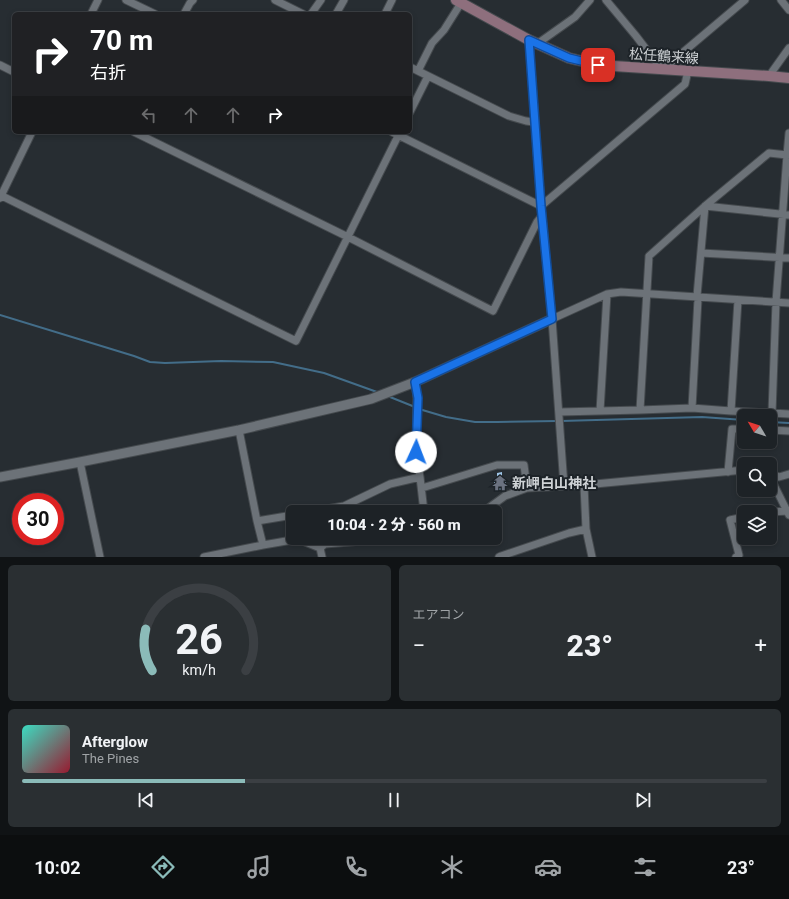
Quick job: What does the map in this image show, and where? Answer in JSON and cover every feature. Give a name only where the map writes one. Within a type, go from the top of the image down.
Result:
[{"type":"main road","name":"松任鶴来線","points":[[458,2],[533,42],[569,58],[598,65],[789,78]]},
{"type":"street","points":[[92,12],[98,0]]},
{"type":"street","points":[[126,0],[151,12]]},
{"type":"street","points":[[185,12],[193,0]]},
{"type":"street","points":[[275,0],[299,12]]},
{"type":"street","points":[[312,12],[320,0]]},
{"type":"street","points":[[337,12],[344,0]]},
{"type":"street","points":[[386,12],[392,0]]},
{"type":"street","points":[[564,486],[552,319],[534,122],[533,42],[575,17],[590,0]]},
{"type":"street","points":[[606,0],[662,70],[745,0]]},
{"type":"street","points":[[781,0],[789,10]]},
{"type":"street","points":[[418,71],[432,44],[444,30],[458,2]]},
{"type":"street","points":[[769,76],[789,48]]},
{"type":"street","points":[[0,65],[12,71]]},
{"type":"street","points":[[412,68],[509,116],[534,122]]},
{"type":"street","points":[[541,206],[685,84],[688,71]]},
{"type":"street","points":[[412,108],[428,76]]},
{"type":"street","points":[[772,409],[776,302],[786,214],[787,154],[789,133]]},
{"type":"street","points":[[31,134],[0,196],[296,341],[348,237],[397,134]]},
{"type":"street","points":[[138,134],[348,237],[493,311],[537,222],[542,216]]},
{"type":"street","points":[[399,134],[541,206]]},
{"type":"street","points":[[640,410],[649,256],[705,206],[769,153],[787,154]]},
{"type":"street","points":[[705,206],[786,214]]},
{"type":"street","points":[[692,408],[697,296],[705,206]]},
{"type":"street","points":[[701,252],[789,258]]},
{"type":"street","points":[[0,477],[239,430],[371,399],[415,382],[607,294],[621,292],[647,293],[789,303]]},
{"type":"street","points":[[600,411],[607,294]]},
{"type":"street","points":[[731,411],[738,300]]},
{"type":"street","points":[[415,382],[418,398],[416,452],[423,505]]},
{"type":"street","points":[[559,414],[692,408],[737,411]]},
{"type":"street","points":[[777,413],[789,414]]},
{"type":"street","points":[[728,472],[732,429],[737,429]]},
{"type":"street","points":[[239,430],[263,545]]},
{"type":"street","points":[[777,430],[789,431]]},
{"type":"street","points":[[80,462],[100,557]]},
{"type":"street","points":[[422,488],[497,465],[524,465],[526,488]]},
{"type":"street","points":[[493,505],[505,496],[526,488],[584,485],[737,471]]},
{"type":"street","points":[[777,476],[780,477],[789,474]]},
{"type":"street","points":[[346,505],[390,484],[420,477]]},
{"type":"street","points":[[584,485],[586,529],[592,557]]},
{"type":"street","points":[[777,491],[788,512],[777,512]]},
{"type":"street","points":[[257,521],[286,516]]},
{"type":"street","points":[[736,557],[739,555],[730,520],[737,518]]},
{"type":"street","points":[[499,557],[586,529]]},
{"type":"street","points":[[204,557],[298,539],[320,548]]},
{"type":"street","points":[[320,548],[324,545]]},
{"type":"street","points":[[320,548],[322,557]]},
{"type":"building","name":"新岬白山神社","points":[[502,472],[502,478],[505,478],[506,487],[503,487],[504,490],[498,490],[497,487],[495,488],[494,480],[497,479],[497,473]]},
{"type":"waterway","points":[[0,315],[150,362],[273,362],[324,373],[377,392]]},
{"type":"waterway","points":[[390,397],[415,407]]},
{"type":"waterway","points":[[419,409],[446,417],[475,422],[557,421]]},
{"type":"waterway","points":[[561,421],[702,417],[737,420]]},
{"type":"waterway","points":[[777,422],[789,423]]},
{"type":"place","name":"新岬白山神社","points":[[500,483]]},
{"type":"route","points":[[416,452],[418,398],[415,382],[552,319],[534,122],[529,40],[569,58],[598,65]]}]
